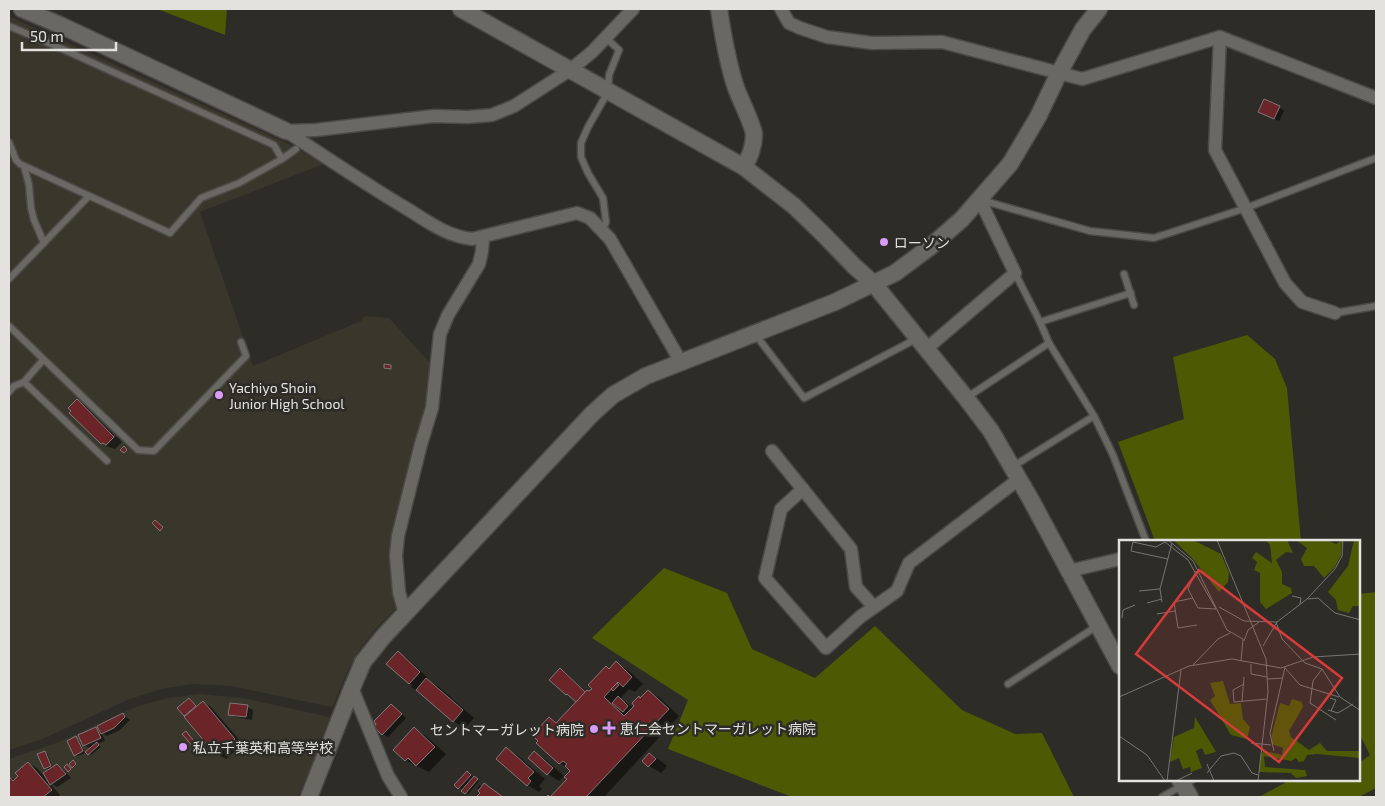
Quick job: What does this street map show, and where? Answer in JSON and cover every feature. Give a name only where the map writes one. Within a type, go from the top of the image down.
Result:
[{"type":"street","points":[[22,9],[286,131],[393,201],[449,234],[462,238],[483,237],[577,214],[590,218],[610,239],[681,362]]},
{"type":"street","points":[[461,9],[744,167],[794,206],[874,284],[991,431],[1016,473],[1119,664]]},
{"type":"street","points":[[286,131],[316,130],[434,116],[468,117],[492,115],[514,106],[570,70],[606,38],[633,9]]},
{"type":"street","points":[[719,9],[726,58],[754,132],[751,155],[744,167]]},
{"type":"street","points":[[781,9],[789,22],[800,28],[828,37],[872,43],[942,42],[1082,79],[1220,36],[1376,98]]},
{"type":"street","points":[[309,797],[363,662],[383,637],[592,414],[613,396],[646,376],[835,302],[895,273],[930,247],[962,219],[1010,164],[1038,118],[1059,73],[1083,29],[1099,9]]},
{"type":"street","points":[[1220,36],[1215,150],[1284,283],[1302,302],[1335,313]]},
{"type":"street","points":[[921,344],[1014,273],[980,200]]},
{"type":"street","points":[[405,614],[399,592],[396,556],[398,536],[432,408],[440,334],[448,315],[478,264],[482,251],[483,237]]},
{"type":"street","points":[[772,451],[851,549],[856,586],[874,607]]},
{"type":"street","points":[[803,490],[781,509],[765,578],[826,648],[860,616],[898,591],[909,563],[1016,473]]},
{"type":"street","points":[[1069,571],[1119,559]]},
{"type":"street","points":[[352,688],[388,776],[401,797]]},
{"type":"lane","points":[[9,26],[274,145],[282,159]]},
{"type":"lane","points":[[602,230],[606,222],[603,198],[581,157],[581,143],[608,92],[609,75],[619,50],[606,38]]},
{"type":"lane","points":[[9,142],[16,160],[24,166],[170,233],[201,198],[238,183],[296,150]]},
{"type":"lane","points":[[980,200],[1090,231],[1154,238],[1246,208],[1376,158]]},
{"type":"lane","points":[[24,166],[34,220],[44,243]]},
{"type":"lane","points":[[9,279],[89,196]]},
{"type":"lane","points":[[1014,273],[1049,343],[1094,416],[1113,454],[1146,540]]},
{"type":"lane","points":[[1124,274],[1134,304]]},
{"type":"lane","points":[[1040,322],[1131,293]]},
{"type":"lane","points":[[1335,313],[1376,306]]},
{"type":"lane","points":[[9,326],[138,450],[154,451],[246,356],[241,342]]},
{"type":"lane","points":[[754,333],[804,398],[921,344]]},
{"type":"lane","points":[[966,398],[1049,343]]},
{"type":"lane","points":[[9,392],[11,384],[24,382],[43,360]]},
{"type":"lane","points":[[24,382],[107,461]]},
{"type":"lane","points":[[1016,473],[1094,416]]},
{"type":"lane","points":[[1008,684],[1098,626]]},
{"type":"lane","points":[[1162,797],[1186,785]]},
{"type":"shaded area","name":"Yachiyo Shoin Junior High School","points":[[9,16],[289,144],[324,164],[200,212],[253,366],[361,321],[365,316],[389,318],[432,365],[428,407],[394,537],[398,606],[360,649],[331,707],[231,686],[191,684],[161,689],[130,699],[40,740],[9,750]]},
{"type":"shaded area","name":"私立千葉英和高等学校","points":[[200,694],[243,698],[330,717],[298,797],[9,797],[9,759],[59,742],[138,706],[168,698]]},
{"type":"green space","points":[[157,9],[227,9],[225,35]]},
{"type":"green space","points":[[1247,335],[1275,359],[1287,388],[1301,540],[1155,540],[1118,442],[1184,419],[1173,357]]},
{"type":"green space","points":[[664,568],[727,593],[752,649],[815,678],[875,626],[962,710],[1015,734],[1042,733],[1074,797],[792,797],[668,749],[688,700],[592,638]]},
{"type":"green space","points":[[1376,592],[1376,788],[1359,797],[1259,797],[1288,781],[1360,781],[1360,762],[1370,755],[1360,735],[1360,594]]},
{"type":"building","points":[[1264,99],[1280,106],[1274,119],[1258,112]]},
{"type":"building","points":[[384,364],[391,365],[391,369],[384,368]]},
{"type":"building","points":[[77,399],[114,437],[106,445],[101,444],[69,413],[71,411],[68,408]]},
{"type":"building","points":[[124,446],[127,450],[124,453],[120,450]]},
{"type":"building","points":[[155,520],[163,527],[160,531],[152,523]]},
{"type":"building","points":[[398,651],[420,672],[409,684],[386,664]]},
{"type":"building","name":"セントマーガレット病院","points":[[616,661],[632,677],[623,687],[618,682],[604,697],[624,716],[634,706],[632,703],[648,690],[669,709],[586,797],[550,797],[567,779],[564,777],[570,771],[565,766],[567,764],[563,761],[559,764],[536,743],[538,741],[532,735],[549,717],[556,723],[587,690],[592,689],[588,685],[606,666],[609,669]]},
{"type":"building","points":[[560,668],[585,692],[576,702],[549,680]]},
{"type":"building","points":[[426,678],[463,710],[453,722],[416,690]]},
{"type":"building","points":[[617,683],[619,685],[613,691],[611,689]]},
{"type":"building","points":[[618,696],[628,706],[623,712],[612,703]]},
{"type":"building","points":[[189,698],[196,706],[184,716],[177,708]]},
{"type":"building","points":[[203,701],[235,739],[216,755],[184,717]]},
{"type":"building","points":[[230,703],[248,705],[246,717],[228,715]]},
{"type":"building","points":[[391,704],[402,714],[382,735],[374,727],[376,724],[374,721]]},
{"type":"building","points":[[123,713],[125,717],[114,728],[101,734],[97,726]]},
{"type":"building","points":[[96,727],[101,738],[83,746],[78,735]]},
{"type":"building","points":[[414,727],[435,747],[416,766],[408,758],[405,761],[393,750]]},
{"type":"building","points":[[186,731],[197,745],[194,748],[182,734]]},
{"type":"building","points":[[76,736],[83,751],[74,756],[67,741]]},
{"type":"building","points":[[97,742],[99,745],[88,755],[85,752]]},
{"type":"building","points":[[506,747],[534,772],[528,778],[531,781],[527,786],[496,759]]},
{"type":"building","points":[[45,751],[51,766],[44,769],[37,754]]},
{"type":"building","points":[[534,751],[553,768],[547,775],[528,758]]},
{"type":"building","points":[[649,753],[656,759],[648,767],[642,761]]},
{"type":"building","points":[[73,760],[76,764],[72,768],[69,764]]},
{"type":"building","points":[[28,762],[52,790],[43,797],[9,797],[9,776],[13,781],[18,776],[15,773]]},
{"type":"building","points":[[57,764],[66,774],[50,785],[43,773]]},
{"type":"building","points":[[67,764],[71,769],[68,772],[64,767]]},
{"type":"building","points":[[467,771],[471,775],[458,789],[454,785]]},
{"type":"building","points":[[474,776],[478,779],[465,794],[461,791]]},
{"type":"building","points":[[484,783],[503,797],[476,797]]},
{"type":"place","name":"ローソン","points":[[884,242]]},
{"type":"place","name":"Yachiyo Shoin Junior High School","points":[[219,395]]},
{"type":"place","name":"恵仁会セントマーガレット病院","points":[[609,728]]},
{"type":"place","name":"セントマーガレット病院","points":[[594,729]]},
{"type":"place","name":"私立千葉英和高等学校","points":[[183,747]]}]
